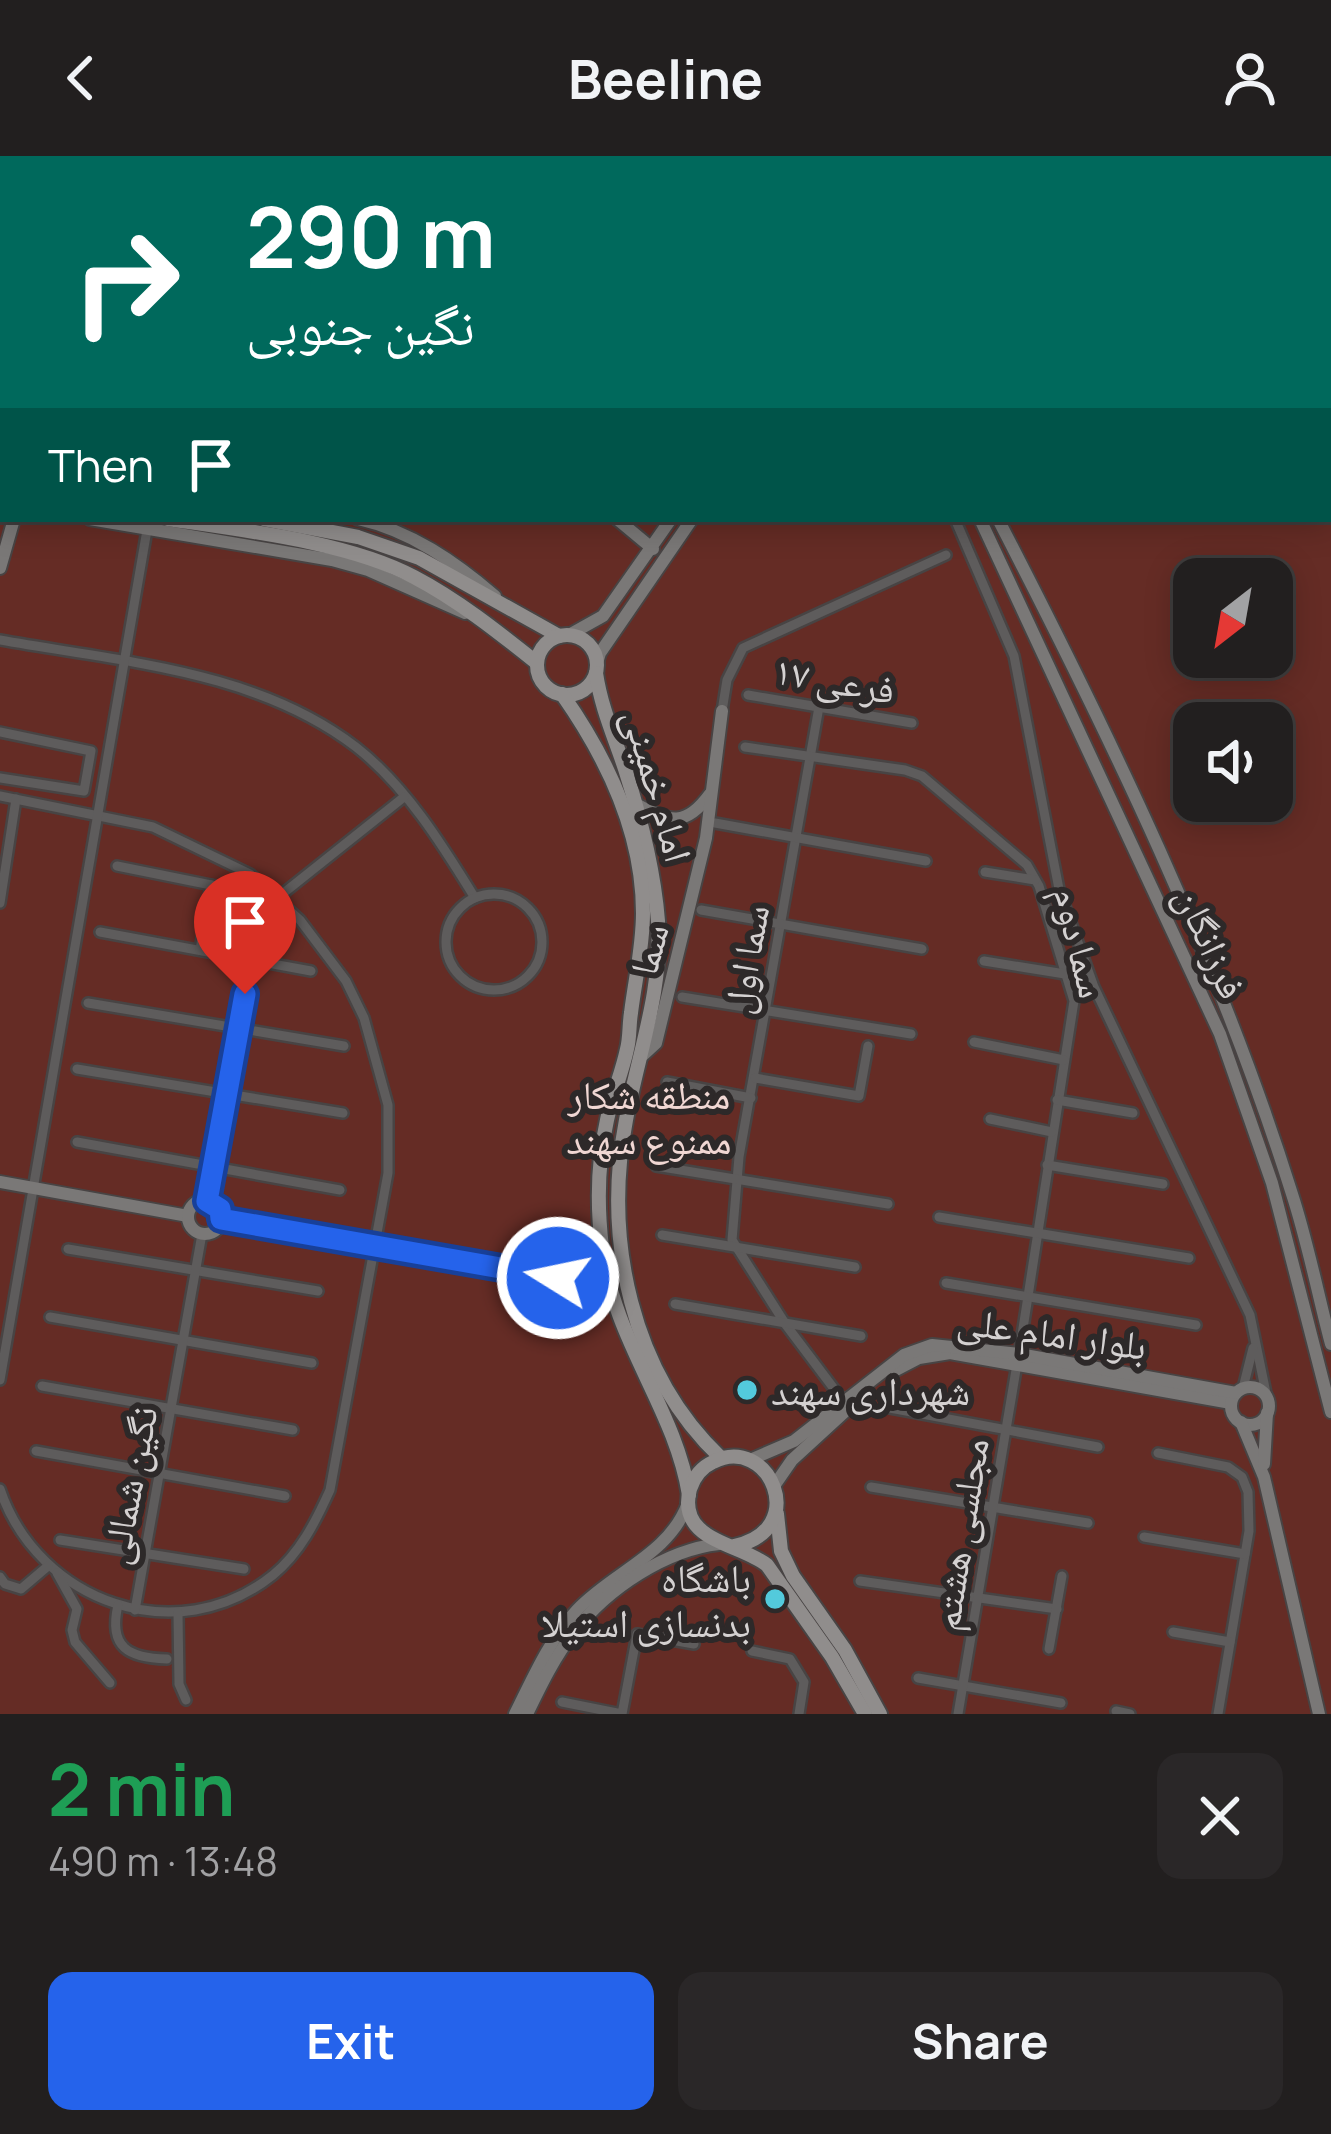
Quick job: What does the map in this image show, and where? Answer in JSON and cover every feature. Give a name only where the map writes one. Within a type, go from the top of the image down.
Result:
[{"type":"main road","points":[[0,568],[13,522]]},
{"type":"main road","points":[[106,522],[332,560],[368,570],[484,622]]},
{"type":"main road","points":[[184,522],[364,556],[412,576],[537,663],[547,686],[562,694],[579,692],[596,668],[599,653],[690,522]]},
{"type":"main road","points":[[280,522],[358,537],[419,557],[591,647],[596,668]]},
{"type":"main road","points":[[369,522],[456,562],[506,605]]},
{"type":"main road","points":[[621,522],[665,559]]},
{"type":"main road","points":[[537,663],[544,646],[603,616],[668,522]]},
{"type":"main road","name":"فرزانگان","points":[[981,522],[1220,1034],[1272,1183],[1331,1412]]},
{"type":"main road","name":"فرزانگان","points":[[999,522],[1154,843],[1244,1054],[1293,1197],[1331,1344]]},
{"type":"main road","name":"امام خمینی","points":[[596,668],[601,705],[646,838],[658,925],[643,1055],[621,1150],[621,1247],[634,1314],[651,1364],[693,1432],[721,1458]]},
{"type":"main road","name":"امام خمینی","points":[[562,694],[591,735],[615,783],[637,858],[644,910],[628,1048],[606,1124],[599,1197],[603,1252],[627,1343],[684,1462],[689,1498]]},
{"type":"main road","name":"سما","points":[[643,1055],[656,1043],[688,922],[722,711]]},
{"type":"main road","points":[[636,804],[669,819],[691,815],[711,793]]},
{"type":"main road","points":[[0,1182],[188,1216]]},
{"type":"main road","points":[[207,1201],[220,1209],[221,1219],[213,1232],[202,1234],[190,1225],[188,1216],[194,1204],[207,1201]]},
{"type":"main road","points":[[221,1219],[558,1278],[594,1291],[616,1308]]},
{"type":"main road","points":[[558,1278],[582,1272],[603,1252]]},
{"type":"main road","name":"بلوار امام علی","points":[[750,1460],[794,1442],[904,1364],[934,1354],[1018,1359],[1237,1395],[1261,1391],[1267,1406]]},
{"type":"main road","points":[[1237,1395],[1241,1422],[1264,1478],[1319,1714]]},
{"type":"main road","name":"بلوار امام علی","points":[[774,1486],[792,1460],[847,1405]]},
{"type":"main road","points":[[1241,1422],[1256,1424],[1267,1406]]},
{"type":"main road","points":[[1264,1478],[1267,1406]]},
{"type":"main road","points":[[515,1714],[552,1642],[576,1610],[668,1541],[698,1474],[721,1458],[750,1460],[763,1468],[774,1486],[781,1551],[880,1714]]},
{"type":"main road","points":[[689,1498],[698,1528],[753,1554],[783,1583],[865,1714]]},
{"type":"main road","points":[[526,1714],[577,1627],[632,1580],[687,1548],[761,1536],[777,1510]]},
{"type":"street","points":[[956,522],[1014,656],[1059,889],[1094,987],[1250,1315],[1267,1406]]},
{"type":"street","points":[[0,1380],[4,1327],[34,1188],[147,530]]},
{"type":"street","points":[[722,711],[728,680],[743,648],[946,555]]},
{"type":"street","points":[[0,640],[230,684],[314,718],[360,750],[404,797],[448,852],[475,898]]},
{"type":"street","name":"فرعی ۱۷","points":[[748,695],[912,723]]},
{"type":"street","name":"سما اول","points":[[734,1249],[736,1179],[819,707]]},
{"type":"street","points":[[0,733],[91,751],[84,791],[0,778]]},
{"type":"street","name":"سما دوم","points":[[745,747],[922,776],[1027,865],[1035,880],[1074,1001],[1018,1359]]},
{"type":"street","name":"نگین شمالی","points":[[0,796],[153,827],[250,874],[300,920],[346,981],[364,1018],[388,1105],[388,1173],[330,1490],[311,1531],[273,1575],[224,1604],[178,1612],[134,1610],[202,1234]]},
{"type":"street","points":[[207,1201],[261,911],[404,797]]},
{"type":"street","points":[[0,903],[16,800]]},
{"type":"street","points":[[715,823],[926,861]]},
{"type":"street","points":[[117,866],[231,889]]},
{"type":"street","points":[[986,872],[1035,880]]},
{"type":"street","points":[[200,950],[211,885]]},
{"type":"street","points":[[489,894],[512,898],[538,923],[538,960],[512,986],[476,986],[449,960],[449,924],[475,898],[489,894]]},
{"type":"street","points":[[701,910],[922,949]]},
{"type":"street","points":[[100,932],[311,971]]},
{"type":"street","points":[[984,961],[1065,974]]},
{"type":"street","points":[[682,997],[911,1034]]},
{"type":"street","points":[[88,1003],[344,1046]]},
{"type":"street","points":[[974,1042],[1064,1060]]},
{"type":"street","points":[[755,1078],[859,1096],[868,1046]]},
{"type":"street","points":[[77,1070],[343,1114]]},
{"type":"street","points":[[667,1082],[751,1098]]},
{"type":"street","points":[[1058,1100],[1133,1113]]},
{"type":"street","points":[[990,1120],[1052,1132]]},
{"type":"street","points":[[77,1142],[340,1190]]},
{"type":"street","points":[[1047,1165],[1162,1184]]},
{"type":"street","points":[[656,1166],[888,1204]]},
{"type":"street","points":[[939,1217],[1190,1258]]},
{"type":"street","points":[[662,1235],[854,1267]]},
{"type":"street","points":[[68,1249],[318,1291]]},
{"type":"street","points":[[734,1249],[847,1405]]},
{"type":"street","points":[[946,1283],[1196,1325]]},
{"type":"street","points":[[675,1304],[861,1336]]},
{"type":"street","points":[[50,1317],[312,1363]]},
{"type":"street","points":[[1237,1395],[1254,1336]]},
{"type":"street","name":"مجلسی هشتم","points":[[958,1714],[1018,1359]]},
{"type":"street","points":[[42,1387],[293,1430]]},
{"type":"street","points":[[890,1408],[1098,1447]]},
{"type":"street","points":[[36,1451],[285,1496]]},
{"type":"street","points":[[1158,1453],[1228,1467],[1242,1477],[1248,1492],[1251,1509],[1245,1553],[1217,1714]]},
{"type":"street","points":[[871,1487],[1088,1523]]},
{"type":"street","points":[[0,1489],[22,1532],[76,1609],[75,1642],[110,1683]]},
{"type":"street","points":[[1144,1537],[1245,1553]]},
{"type":"street","points":[[60,1540],[244,1569]]},
{"type":"street","points":[[0,1576],[21,1589],[53,1570]]},
{"type":"street","points":[[53,1570],[82,1590],[134,1610]]},
{"type":"street","points":[[1049,1648],[1062,1576]]},
{"type":"street","points":[[860,1581],[1057,1610]]},
{"type":"street","points":[[118,1605],[120,1644],[134,1657],[167,1659]]},
{"type":"street","points":[[178,1612],[179,1684],[186,1700]]},
{"type":"street","points":[[1172,1632],[1230,1642]]},
{"type":"street","points":[[562,1702],[622,1714],[637,1634],[694,1644]]},
{"type":"street","points":[[752,1651],[790,1659],[804,1682],[799,1714]]},
{"type":"street","points":[[918,1678],[1061,1703]]},
{"type":"street","points":[[1116,1711],[1130,1714]]},
{"type":"green space","name":"منطقه شکار ممنوع سهند","points":[[0,522],[1331,522],[1331,1714],[0,1714]]},
{"type":"place","name":"شهرداری سهند","points":[[747,1390]]},
{"type":"place","name":"باشگاه بدنسازی استیلا","points":[[775,1599]]},
{"type":"route","points":[[245,994],[207,1201],[220,1209],[221,1219],[558,1278]]}]
